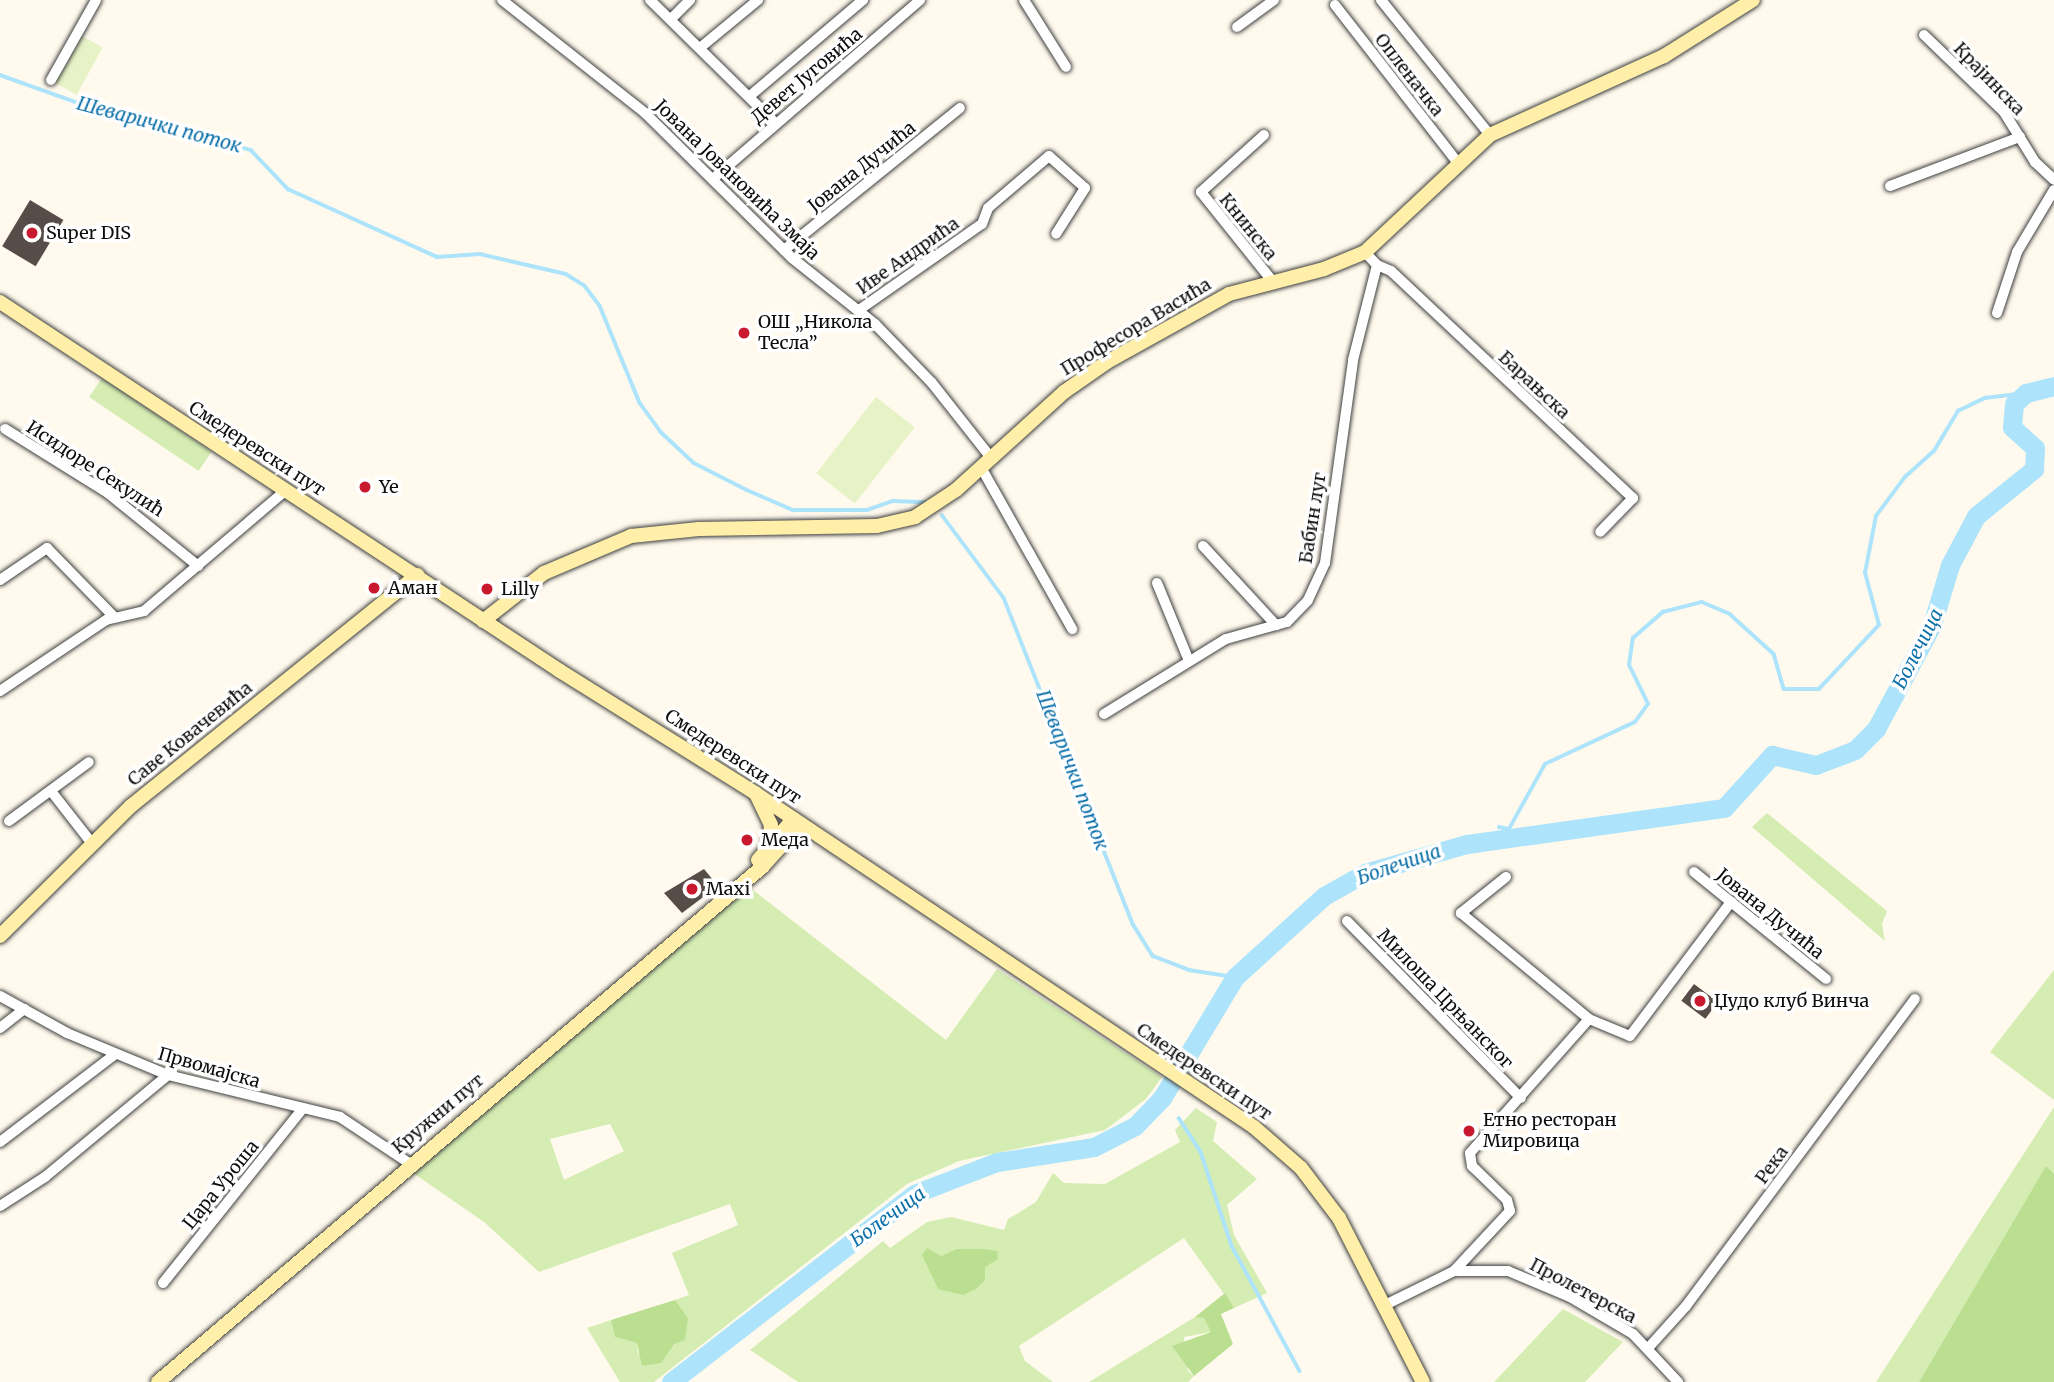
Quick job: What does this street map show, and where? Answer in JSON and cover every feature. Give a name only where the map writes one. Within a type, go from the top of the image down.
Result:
[{"type":"main road","name":"Професора Васића","points":[[484,621],[544,573],[607,542],[699,529],[890,525],[923,512],[987,464],[1064,393],[1107,362],[1229,294],[1365,251],[1490,135],[1664,56],[1753,0]]},
{"type":"main road","name":"Смедеревски пут","points":[[0,302],[484,621],[755,793],[1254,1127],[1301,1168],[1339,1218],[1423,1382]]},
{"type":"main road","name":"Саве Ковачевића","points":[[2,930],[90,841],[417,575]]},
{"type":"main road","points":[[755,793],[771,825],[775,848],[802,839],[826,840]]},
{"type":"main road","name":"Кружни пут","points":[[158,1382],[409,1163],[745,878],[797,821]]},
{"type":"street","points":[[51,80],[96,0]]},
{"type":"street","name":"Јована Јовановића Змаја","points":[[502,0],[642,110],[715,177],[784,250],[859,310],[932,383],[987,464],[1072,629]]},
{"type":"street","points":[[650,0],[751,95],[775,123]]},
{"type":"street","points":[[671,19],[690,0]]},
{"type":"street","points":[[701,47],[758,0]]},
{"type":"street","points":[[751,95],[863,0]]},
{"type":"street","name":"Девет Југовића","points":[[715,177],[920,0]]},
{"type":"street","points":[[1024,0],[1066,67]]},
{"type":"street","points":[[1237,27],[1274,0]]},
{"type":"street","points":[[1381,0],[1490,135]]},
{"type":"street","name":"Опленачка","points":[[1335,5],[1458,163]]},
{"type":"street","name":"Крајинска","points":[[1924,35],[2004,112],[2054,180]]},
{"type":"street","name":"Јована Дучића","points":[[784,250],[960,108]]},
{"type":"street","name":"Книнска","points":[[1264,135],[1201,192],[1273,282]]},
{"type":"street","points":[[1890,186],[2020,137]]},
{"type":"street","name":"Иве Андрића","points":[[859,310],[982,224],[988,208],[1049,156],[1085,188],[1056,234]]},
{"type":"street","points":[[1997,313],[2017,252],[2054,190]]},
{"type":"street","points":[[1365,251],[1377,265]]},
{"type":"street","name":"Барањска","points":[[1377,265],[1391,271],[1633,498],[1600,532]]},
{"type":"street","name":"Бабин луг","points":[[1104,714],[1238,633],[1276,625],[1298,614],[1325,563],[1351,372],[1377,265]]},
{"type":"street","name":"Исидоре Секулић","points":[[5,429],[158,528],[198,566]]},
{"type":"street","points":[[0,691],[114,617],[145,611],[286,490]]},
{"type":"street","points":[[1203,546],[1276,625]]},
{"type":"street","points":[[0,580],[47,548],[114,617]]},
{"type":"street","points":[[1157,583],[1189,661]]},
{"type":"street","points":[[9,821],[89,762]]},
{"type":"street","points":[[51,791],[90,841]]},
{"type":"street","name":"Јована Дучића","points":[[1694,872],[1826,979]]},
{"type":"street","points":[[1506,877],[1461,913],[1589,1019],[1630,1036],[1731,902]]},
{"type":"street","name":"Милоша Црњанског","points":[[1347,921],[1521,1098]]},
{"type":"street","name":"Првомајска","points":[[0,996],[114,1055],[168,1075],[303,1108],[356,1125],[409,1163]]},
{"type":"street","name":"Река","points":[[1650,1346],[1686,1306],[1915,999]]},
{"type":"street","points":[[0,1028],[24,1009]]},
{"type":"street","points":[[1385,1305],[1454,1271],[1509,1216],[1507,1200],[1472,1166],[1470,1153],[1589,1019]]},
{"type":"street","points":[[0,1142],[114,1055]]},
{"type":"street","points":[[0,1206],[45,1177],[168,1075]]},
{"type":"street","name":"Цара Уроша","points":[[163,1283],[303,1108]]},
{"type":"street","name":"Пролетерска","points":[[1454,1271],[1492,1268],[1531,1279],[1650,1346],[1678,1382]]},
{"type":"green space","points":[[80,35],[103,48],[77,95],[54,82]]},
{"type":"green space","points":[[102,378],[211,452],[199,471],[89,397]]},
{"type":"green space","points":[[876,397],[915,427],[855,504],[816,473]]},
{"type":"green space","points":[[1767,813],[1887,911],[1882,924],[1885,941],[1752,827]]},
{"type":"green space","points":[[753,890],[946,1040],[997,969],[1162,1077],[1146,1099],[1105,1130],[959,1161],[907,1184],[654,1382],[620,1382],[587,1328],[611,1320],[615,1337],[637,1343],[638,1354],[676,1309],[675,1300],[689,1295],[672,1253],[738,1225],[730,1204],[539,1272],[484,1222],[413,1173],[744,891]],"holes":[[[610,1124],[624,1151],[564,1180],[550,1139]]]},
{"type":"green space","points":[[2054,970],[2054,1100],[1990,1052]]},
{"type":"green space","points":[[2054,1107],[2054,1174],[2046,1167],[1919,1382],[1876,1382]]},
{"type":"green space","points":[[1196,1108],[1217,1122],[1213,1141],[1257,1179],[1227,1205],[1234,1235],[1267,1293],[1234,1308],[1184,1238],[1019,1346],[1025,1361],[1053,1382],[798,1382],[750,1350],[883,1241],[890,1248],[927,1222],[951,1217],[1004,1230],[1008,1219],[1036,1202],[1053,1173],[1064,1183],[1105,1184],[1180,1142],[1175,1130]],"holes":[[[956,1249],[984,1249],[938,1289],[931,1274],[941,1256]]]},
{"type":"green space","points":[[2046,1166],[2054,1174],[2054,1382],[1919,1382]]},
{"type":"green space","points":[[927,1248],[941,1256],[956,1249],[997,1251],[998,1259],[985,1267],[985,1280],[976,1289],[963,1295],[938,1289],[922,1255]]},
{"type":"green space","points":[[1225,1293],[1234,1308],[1221,1314],[1233,1344],[1194,1376],[1172,1346],[1211,1332],[1204,1318],[1195,1317]]},
{"type":"green space","points":[[675,1300],[688,1318],[685,1340],[674,1344],[661,1363],[642,1366],[637,1343],[615,1337],[611,1320]]},
{"type":"green space","points":[[1563,1309],[1623,1342],[1585,1382],[1494,1382]]},
{"type":"green space","points":[[1195,1317],[1204,1317],[1211,1332],[1184,1337],[1188,1371],[1194,1376],[1188,1382],[1089,1382]]},
{"type":"building","name":"Super DIS","points":[[30,200],[63,220],[36,266],[2,246]]},
{"type":"building","name":"Maxi","points":[[704,869],[718,886],[682,913],[664,893]]},
{"type":"building","name":"Џудо клуб Винча","points":[[1694,984],[1718,1002],[1705,1019],[1681,1001]]},
{"type":"waterway","name":"Шеварички поток","points":[[0,75],[84,105],[251,150],[288,189],[437,257],[480,254],[566,274],[585,286],[600,306],[640,403],[661,432],[694,463],[747,490],[793,510],[867,510],[893,501],[926,502]]},
{"type":"waterway","name":"Болечица","points":[[671,1382],[914,1194],[997,1162],[1094,1147],[1135,1126],[1162,1098],[1235,977],[1324,896],[1365,873],[1467,844],[1724,808],[1772,755],[1816,765],[1855,750],[1876,729],[1932,625],[1950,565],[1976,516],[2034,469],[2035,448],[2012,427],[2014,404],[2026,393],[2054,386]]},
{"type":"waterway","name":"Болечица","points":[[1499,827],[1509,829],[1545,764],[1635,722],[1648,704],[1629,665],[1633,638],[1663,612],[1702,602],[1730,614],[1774,654],[1784,689],[1819,689],[1879,625],[1865,573],[1876,516],[1905,477],[1934,451],[1958,411],[1985,398],[2026,393]]},
{"type":"waterway","name":"Шеварички поток","points":[[942,515],[1004,598],[1133,924],[1153,956],[1189,970],[1235,977]]},
{"type":"waterway","points":[[1162,1098],[1168,1104]]},
{"type":"waterway","points":[[1179,1118],[1201,1152],[1232,1246],[1300,1371]]},
{"type":"place","name":"Super DIS","points":[[32,233]]},
{"type":"place","name":"ОШ „Никола Тесла”","points":[[744,333]]},
{"type":"place","name":"Ye","points":[[365,487]]},
{"type":"place","name":"Аман","points":[[374,588]]},
{"type":"place","name":"Lilly","points":[[487,589]]},
{"type":"place","name":"Меда","points":[[747,840]]},
{"type":"place","name":"Maxi","points":[[692,889]]},
{"type":"place","name":"Џудо клуб Винча","points":[[1700,1001]]},
{"type":"place","name":"Етно ресторан Мировица","points":[[1469,1131]]}]
